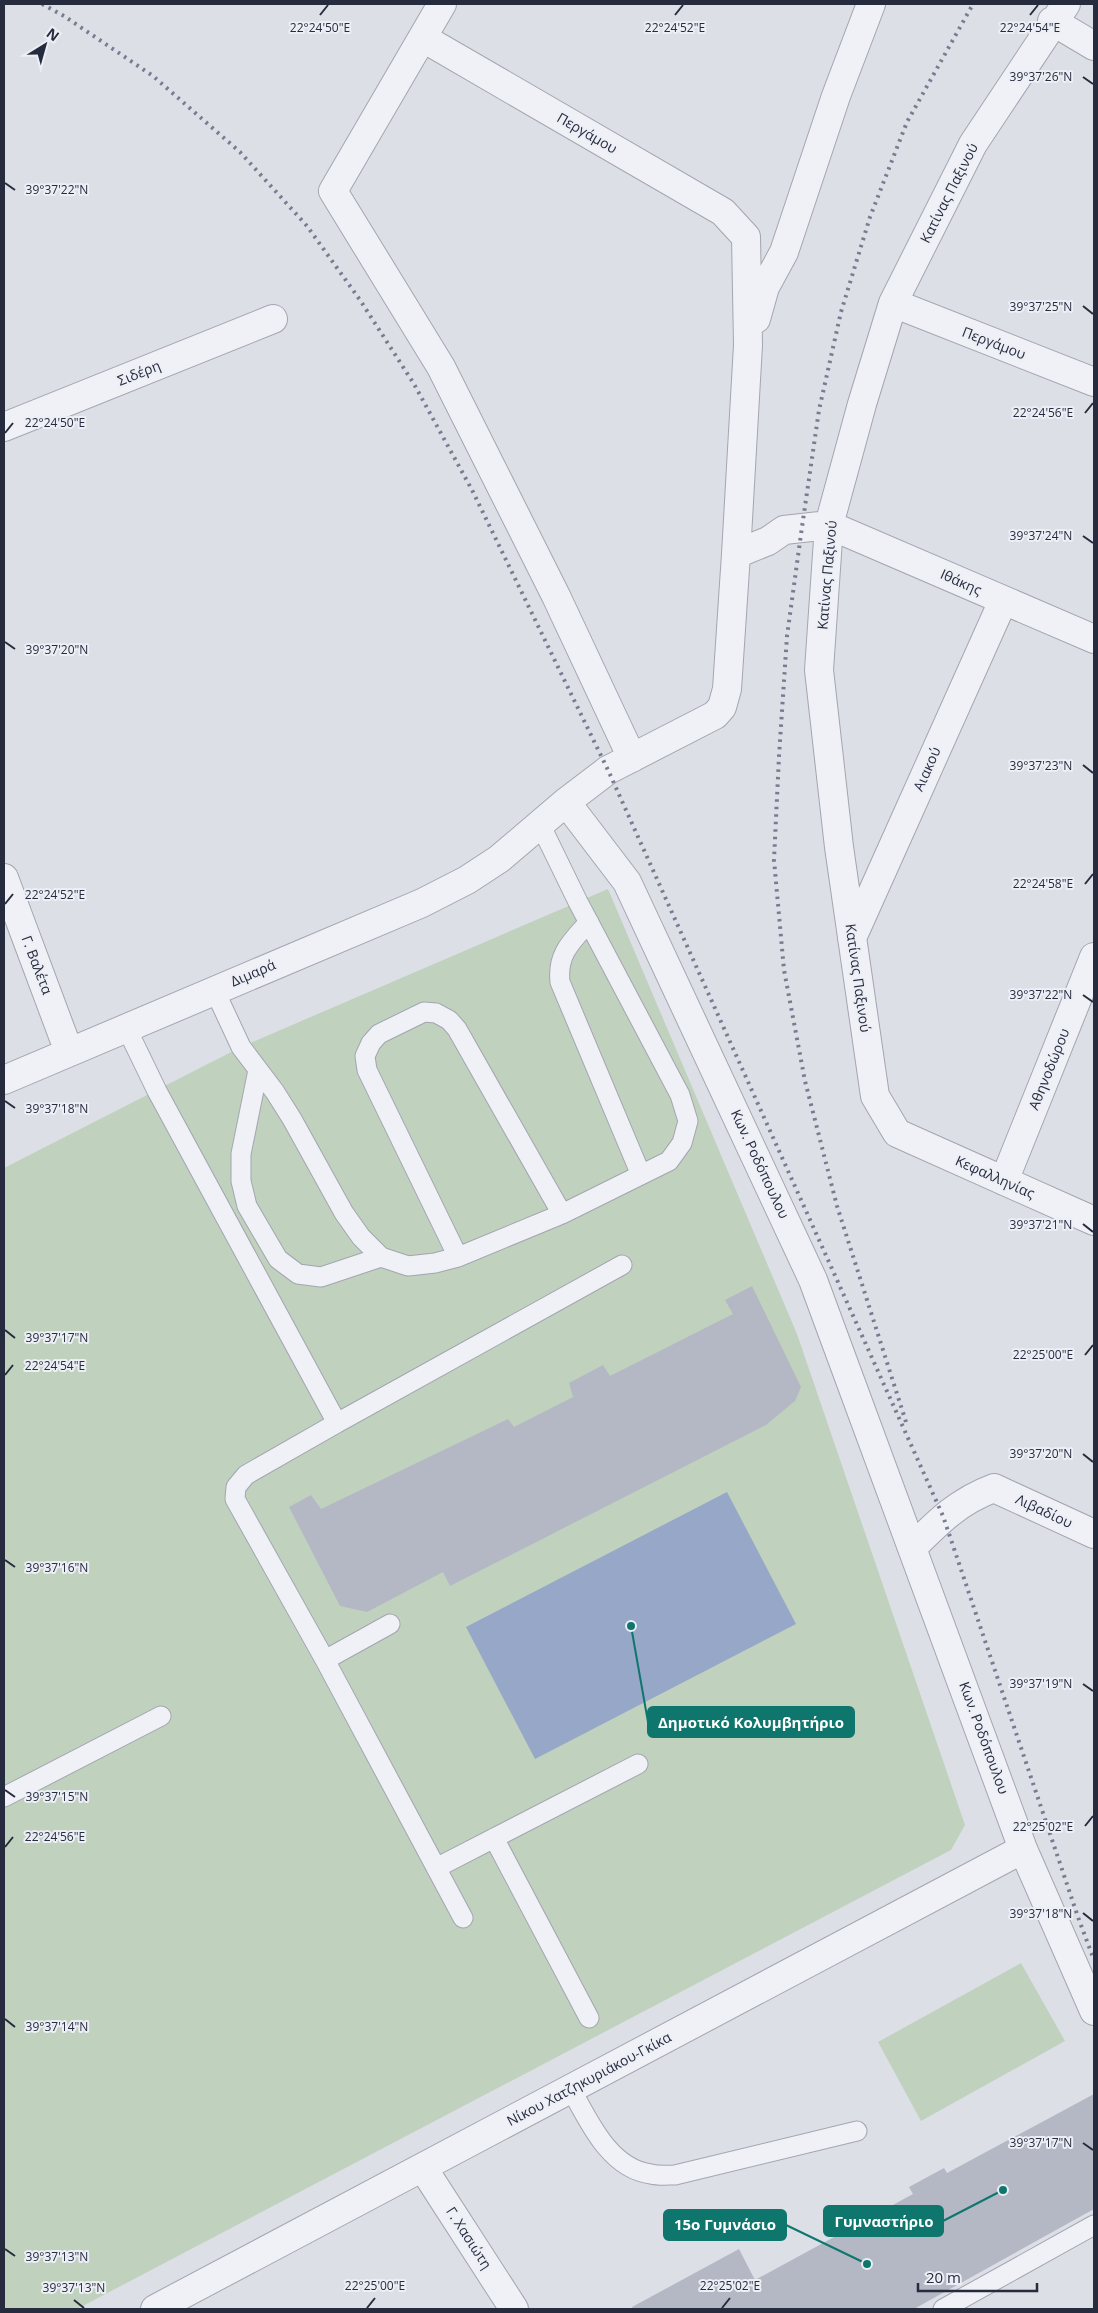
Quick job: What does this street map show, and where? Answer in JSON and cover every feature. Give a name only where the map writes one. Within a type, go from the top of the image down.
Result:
[{"type":"street","points":[[442,4],[333,191],[441,367],[551,588],[632,758]]},
{"type":"street","points":[[829,525],[784,530],[768,541],[736,554],[748,346],[765,287],[784,252],[836,96],[871,4]]},
{"type":"street","points":[[1059,12],[1094,46]]},
{"type":"street","name":"Κατίνας Παξινού","points":[[897,1133],[875,1096],[839,847],[819,670],[829,525],[862,404],[894,303],[974,144],[1059,12]]},
{"type":"street","name":"Περγάμου","points":[[423,38],[723,212],[746,237],[748,346]]},
{"type":"street","name":"Περγάμου","points":[[894,303],[1094,382]]},
{"type":"street","name":"Σιδέρη","points":[[4,427],[274,318]]},
{"type":"street","name":"Ιθάκης","points":[[829,525],[1094,638]]},
{"type":"street","name":"Διμαρά","points":[[4,1080],[422,903],[467,880],[499,858],[608,770],[708,719],[722,706],[727,688],[736,554]]},
{"type":"street","name":"Αιακού","points":[[852,938],[1003,600]]},
{"type":"street","name":"Κων. Ροδόπουλου","points":[[566,802],[627,882],[770,1184],[813,1280],[1024,1849],[1091,1992]]},
{"type":"street","name":"Γ. Βαλέτα","points":[[4,878],[69,1052]]},
{"type":"street","name":"Αθηνοδώρου","points":[[1004,1181],[1094,957]]},
{"type":"street","name":"Κεφαλληνίας","points":[[897,1133],[1094,1221]]},
{"type":"street","name":"Λιβαδίου","points":[[913,1547],[943,1516],[972,1496],[994,1488],[1094,1534]]},
{"type":"street","name":"Νίκου Χατζηκυριάκου-Γκίκα","points":[[155,2309],[1024,1849]]},
{"type":"street","name":"Γ. Χασιώτη","points":[[423,2168],[514,2309]]},
{"type":"lane","points":[[214,990],[241,1047],[292,1119],[344,1213],[361,1237],[381,1257],[408,1266],[435,1263],[458,1257],[562,1214],[641,1176],[669,1161],[682,1143],[688,1121],[680,1095],[540,824]]},
{"type":"lane","points":[[589,922],[563,954],[558,967],[560,982],[641,1176]]},
{"type":"lane","points":[[458,1257],[367,1070],[366,1056],[370,1043],[378,1034],[424,1012],[436,1013],[449,1020],[457,1029],[562,1214]]},
{"type":"lane","points":[[126,1027],[157,1091],[337,1423]]},
{"type":"lane","points":[[258,1070],[241,1154],[241,1181],[247,1206],[278,1259],[298,1274],[321,1277],[381,1257]]},
{"type":"lane","points":[[463,1918],[235,1499],[236,1487],[246,1476],[337,1423],[622,1265]]},
{"type":"lane","points":[[324,1660],[390,1624]]},
{"type":"lane","points":[[4,1797],[161,1716]]},
{"type":"lane","points":[[436,1868],[638,1764]]},
{"type":"lane","points":[[494,1838],[589,2018]]},
{"type":"lane","points":[[571,2089],[591,2126],[608,2149],[626,2166],[650,2174],[675,2174],[857,2131]]},
{"type":"lane","points":[[943,2309],[1094,2225]]},
{"type":"green space","points":[[608,889],[797,1334],[965,1825],[951,1850],[77,2309],[4,2309],[4,1168],[241,1047]]},
{"type":"green space","points":[[1021,1963],[1065,2041],[921,2121],[878,2042]]},
{"type":"water","points":[[727,1492],[796,1624],[535,1759],[466,1627]]},
{"type":"building","points":[[752,1286],[801,1387],[795,1401],[766,1425],[450,1586],[443,1572],[367,1612],[340,1606],[289,1507],[311,1495],[321,1509],[508,1419],[514,1427],[573,1397],[569,1383],[603,1365],[610,1376],[733,1314],[725,1300]]},
{"type":"building","points":[[1094,2094],[1094,2209],[914,2309],[633,2309],[632,2307],[739,2249],[755,2280],[913,2194],[909,2187],[944,2168],[947,2173]]},
{"type":"railway","points":[[42,4],[64,16],[153,76],[240,152],[307,226],[360,300],[414,384],[472,490],[608,770],[943,1516],[1094,1960]]},
{"type":"railway","points":[[906,1422],[837,1206],[805,1081],[784,970],[774,860],[787,636],[819,410],[841,312],[870,217],[907,122],[973,4]]},
{"type":"place","name":"Δημοτικό Κολυμβητήριο","points":[[631,1626]]},
{"type":"place","name":"Γυμναστήριο","points":[[1003,2190]]},
{"type":"place","name":"15ο Γυμνάσιο","points":[[867,2264]]}]
